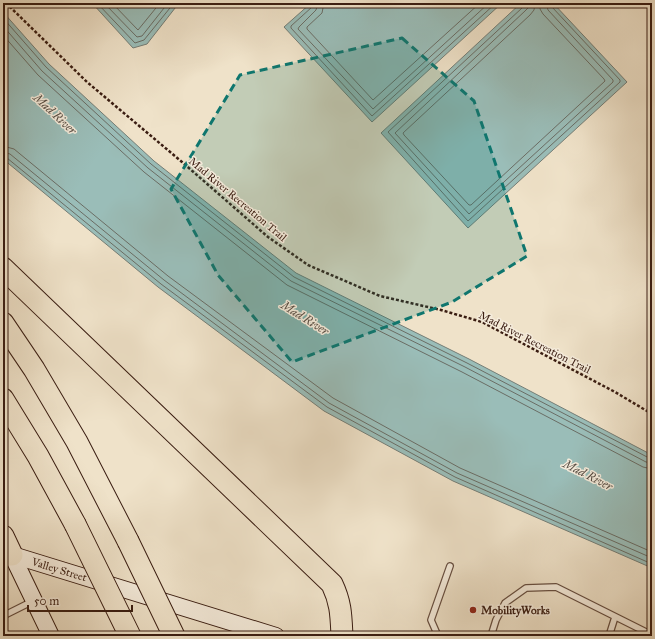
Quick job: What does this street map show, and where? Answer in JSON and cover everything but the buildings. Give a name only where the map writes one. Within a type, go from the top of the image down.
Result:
[{"type":"highway","points":[[3,268],[332,584],[338,596],[341,610],[342,636]]},
{"type":"highway","points":[[3,323],[34,369],[77,442],[128,541],[174,636]]},
{"type":"highway","points":[[3,399],[38,456],[75,524],[130,636]]},
{"type":"highway","points":[[3,536],[8,554]]},
{"type":"main road","points":[[8,554],[34,601],[50,636]]},
{"type":"main road","name":"Valley Street","points":[[8,554],[276,636]]},
{"type":"lane","points":[[438,636],[431,620],[450,566]]},
{"type":"lane","points":[[491,636],[496,620],[505,603],[526,588],[556,587],[652,636]]},
{"type":"lane","points":[[3,616],[34,601]]},
{"type":"lane","points":[[609,636],[615,617]]},
{"type":"path","name":"Mad River Recreation Trail","points":[[6,3],[87,82],[268,237],[308,265],[380,296],[441,310],[482,322],[615,392],[652,414]]},
{"type":"highlighted area","points":[[402,38],[474,101],[527,256],[452,302],[292,362],[218,275],[171,189],[240,75]]},
{"type":"water","points":[[92,3],[179,3],[147,44],[133,48]]},
{"type":"water","points":[[311,3],[502,3],[372,122],[284,27]]},
{"type":"water","points":[[521,3],[553,3],[627,82],[468,228],[381,133]]},
{"type":"water","name":"Mad River","points":[[3,12],[49,64],[154,161],[296,273],[469,359],[652,455],[652,568],[453,481],[324,411],[158,287],[3,159]]},
{"type":"place","name":"MobilityWorks","points":[[473,610]]}]
